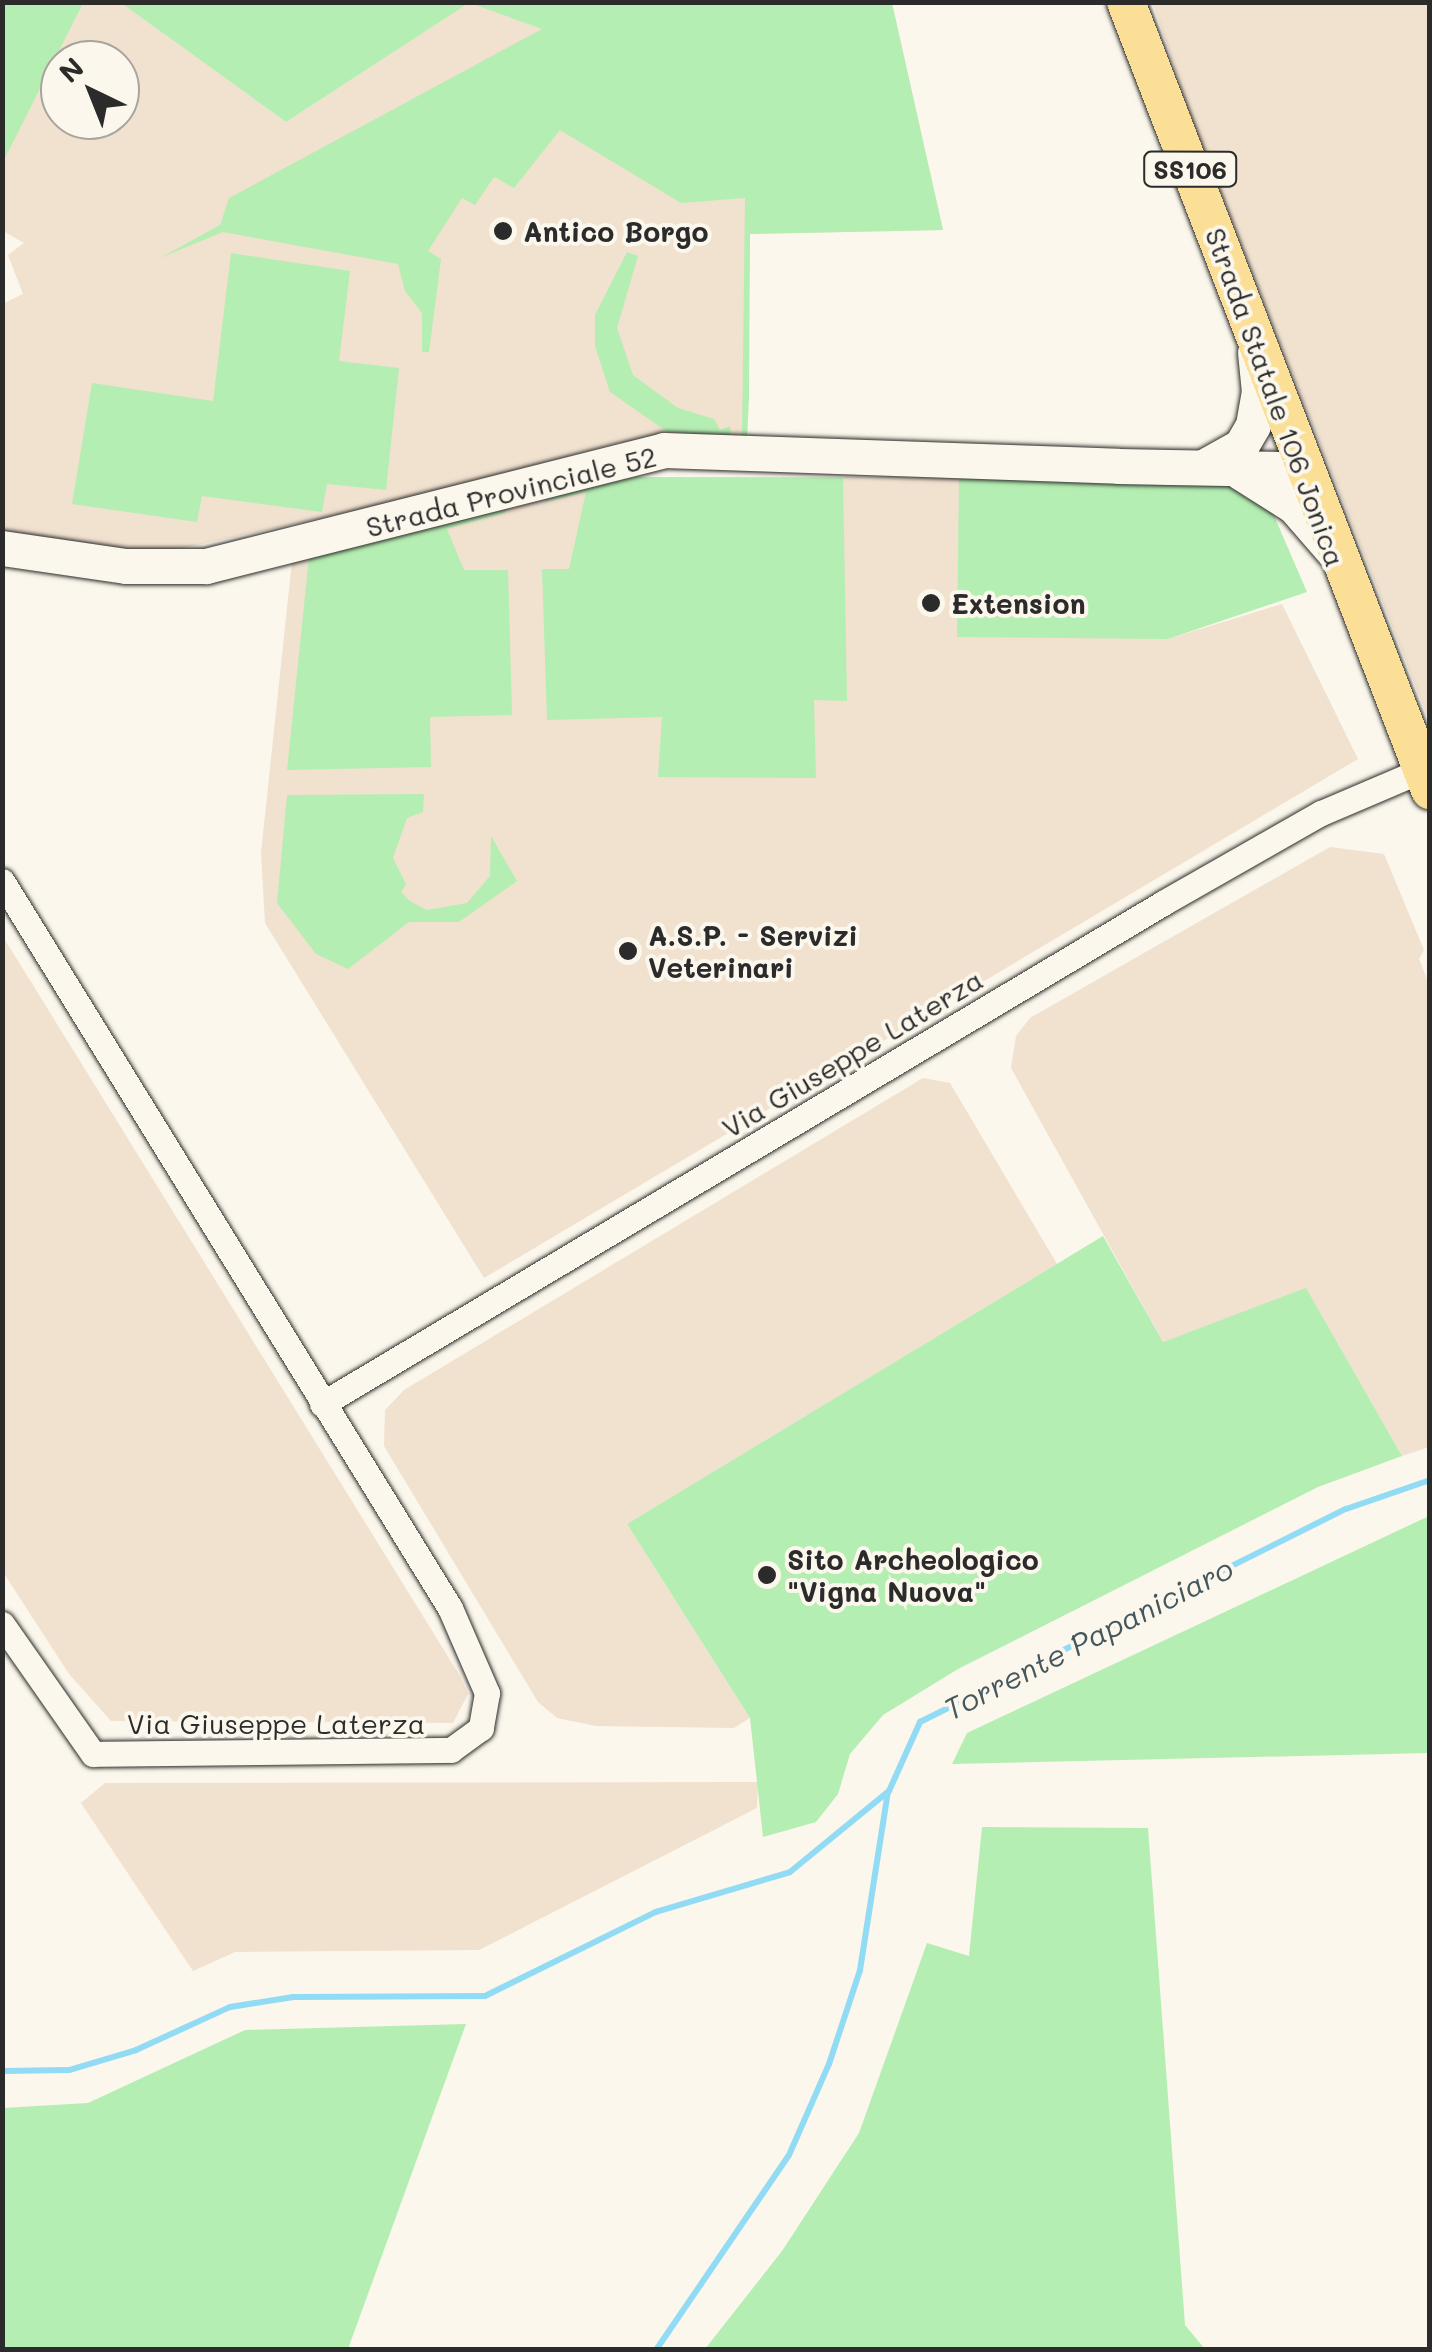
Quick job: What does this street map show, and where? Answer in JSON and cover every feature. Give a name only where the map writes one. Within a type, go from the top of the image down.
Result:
[{"type":"main road","name":"Strada Statale 106 Jonica","points":[[1126,2],[1333,552],[1426,780]]},
{"type":"street","points":[[1204,466],[1241,446],[1253,425],[1259,392],[1253,336]]},
{"type":"street","points":[[1204,466],[1276,447],[1298,457]]},
{"type":"street","name":"Strada Provinciale 52","points":[[2,548],[126,566],[206,566],[664,450],[1204,466]]},
{"type":"street","points":[[1204,466],[1268,485],[1333,552]]},
{"type":"street","name":"Via Giuseppe Laterza","points":[[322,1404],[1163,902],[1320,813],[1426,780]]},
{"type":"street","name":"Via Giuseppe Laterza","points":[[2,880],[450,1608],[487,1692],[481,1728],[451,1750],[93,1754],[2,1624]]},
{"type":"shaded area","points":[[3,3],[121,3],[286,122],[469,3],[543,29],[892,3],[943,230],[750,234],[747,439],[621,442],[421,496],[175,550],[137,553],[3,531],[2,304],[23,294],[8,255],[24,243],[3,231]]},
{"type":"shaded area","points":[[1153,3],[1429,3],[1429,720],[1188,108]]},
{"type":"shaded area","points":[[638,477],[959,477],[1168,639],[1282,604],[1358,759],[484,1278],[265,923],[261,853],[292,561],[507,502]]},
{"type":"shaded area","points":[[1330,847],[1384,854],[1424,950],[1419,959],[1429,984],[1429,1447],[1402,1456],[1306,1289],[1163,1342],[1011,1068],[1016,1036],[1030,1018]]},
{"type":"shaded area","points":[[2,935],[460,1676],[468,1694],[453,1723],[111,1721],[69,1674],[3,1572]]},
{"type":"shaded area","points":[[923,1078],[950,1083],[1057,1264],[627,1524],[750,1718],[734,1728],[596,1726],[557,1718],[538,1702],[384,1446],[385,1410],[404,1390]]},
{"type":"shaded area","points":[[758,1782],[757,1808],[479,1950],[235,1952],[193,1971],[81,1803],[105,1783]]},
{"type":"green space","points":[[2,3],[83,3],[64,40],[40,40],[40,88],[3,162]]},
{"type":"green space","points":[[121,3],[469,3],[286,122]]},
{"type":"green space","points":[[469,3],[892,3],[943,230],[750,234],[747,439],[742,438],[745,198],[681,203],[560,130],[514,188],[494,177],[475,205],[462,198],[428,251],[441,259],[429,352],[422,352],[422,313],[405,291],[398,264],[223,232],[160,258],[220,225],[229,198],[542,29]]},
{"type":"green space","points":[[627,252],[638,256],[617,328],[633,375],[678,408],[714,419],[720,430],[730,426],[731,438],[666,431],[610,392],[595,346],[595,315]]},
{"type":"green space","points":[[231,253],[350,271],[339,361],[399,368],[386,490],[327,484],[322,512],[202,496],[197,522],[72,504],[92,383],[213,401]]},
{"type":"green space","points":[[638,477],[843,478],[847,701],[814,700],[816,778],[658,777],[662,717],[547,720],[542,569],[569,569],[586,492],[545,502],[547,491]]},
{"type":"green space","points":[[959,477],[1233,482],[1269,504],[1307,592],[1168,639],[957,637]]},
{"type":"green space","points":[[507,502],[505,513],[447,529],[464,570],[508,570],[512,715],[430,717],[431,767],[287,770],[309,557]]},
{"type":"green space","points":[[424,794],[423,812],[407,818],[393,858],[406,884],[401,892],[410,901],[427,910],[467,903],[490,876],[491,836],[517,881],[459,922],[409,922],[348,969],[316,954],[277,903],[287,795]]},
{"type":"green space","points":[[1103,1236],[1163,1342],[1306,1288],[1402,1456],[1318,1487],[958,1669],[883,1715],[850,1754],[838,1794],[816,1822],[763,1837],[750,1718],[627,1524]]},
{"type":"green space","points":[[1429,1516],[1429,1753],[952,1764],[967,1733]]},
{"type":"green space","points":[[982,1827],[1148,1828],[1185,2325],[1205,2349],[705,2349],[782,2251],[859,2133],[927,1943],[969,1956]]},
{"type":"green space","points":[[466,2024],[348,2349],[3,2349],[3,2108],[88,2103],[245,2030]]},
{"type":"waterway","name":"Torrente Papaniciaro","points":[[2,2071],[69,2070],[136,2050],[230,2007],[293,1997],[485,1996],[656,1912],[790,1872],[889,1791],[920,1722],[1346,1509],[1430,1480]]},
{"type":"waterway","points":[[656,2350],[789,2155],[829,2064],[860,1970],[888,1792]]},
{"type":"place","name":"Antico Borgo","points":[[503,231]]},
{"type":"place","name":"Extension","points":[[931,603]]},
{"type":"place","name":"A.S.P. - Servizi Veterinari","points":[[628,951]]},
{"type":"place","name":"Sito Archeologico \"Vigna Nuova\"","points":[[767,1575]]}]
